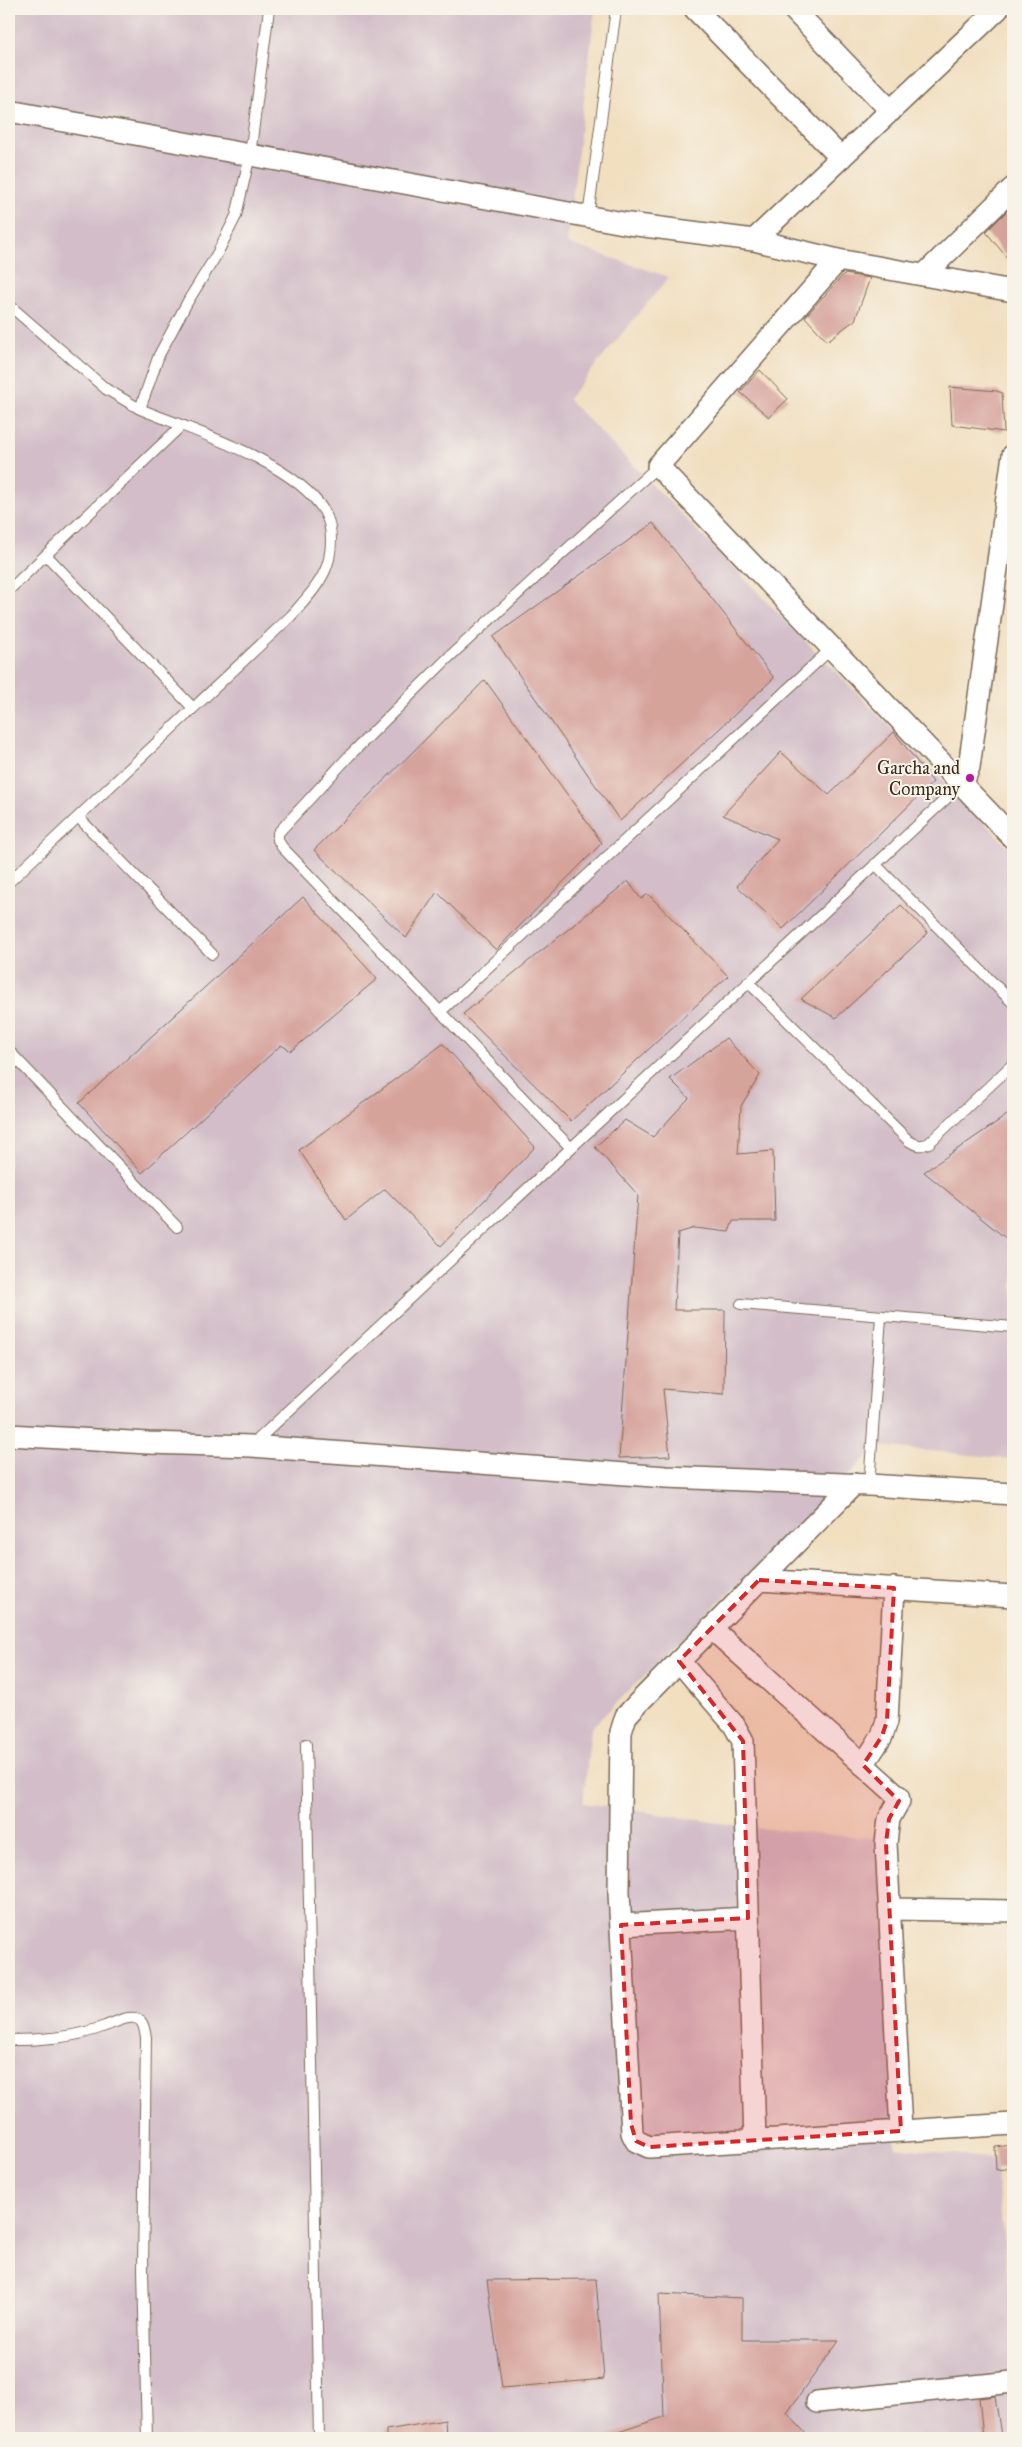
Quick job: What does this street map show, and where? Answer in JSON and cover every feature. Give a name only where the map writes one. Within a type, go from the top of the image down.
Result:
[{"type":"street","points":[[695,9],[840,158]]},
{"type":"street","points":[[794,9],[891,110]]},
{"type":"street","points":[[754,240],[998,9]]},
{"type":"street","points":[[9,110],[528,204],[588,217],[754,240],[838,260],[1013,291]]},
{"type":"street","points":[[924,275],[1013,188]]},
{"type":"street","points":[[838,260],[658,466],[962,782],[1013,838]]},
{"type":"street","points":[[962,782],[969,767],[1013,455]]},
{"type":"street","points":[[9,1435],[148,1443],[251,1446],[666,1477],[861,1485],[1013,1494]]},
{"type":"street","points":[[861,1485],[759,1580],[626,1716],[621,1732],[621,1925],[631,2124],[636,2141],[649,2147],[1013,2124]]},
{"type":"street","points":[[759,1580],[1013,1596]]},
{"type":"street","points":[[863,1765],[882,1736],[887,1721],[894,1588]]},
{"type":"street","points":[[711,1628],[894,1793],[899,1800],[889,1820],[886,1832],[901,2131]]},
{"type":"street","points":[[679,1661],[734,1725],[743,1742],[755,2141]]},
{"type":"street","points":[[890,1909],[1013,1911]]},
{"type":"street","points":[[621,1925],[748,1918]]},
{"type":"street","points":[[817,2402],[1013,2382]]},
{"type":"lane","points":[[140,409],[159,355],[188,301],[217,254],[236,216],[250,155],[269,9]]},
{"type":"lane","points":[[588,217],[616,9]]},
{"type":"lane","points":[[9,306],[106,389],[140,409],[261,460],[300,484],[324,512],[332,535],[329,560],[316,588],[292,616],[9,882]]},
{"type":"lane","points":[[9,590],[181,426]]},
{"type":"lane","points":[[570,1147],[282,847],[278,840],[278,833],[350,755],[448,657],[658,466]]},
{"type":"lane","points":[[46,555],[193,708]]},
{"type":"lane","points":[[440,1012],[833,647]]},
{"type":"lane","points":[[251,1446],[962,782]]},
{"type":"lane","points":[[78,817],[212,954]]},
{"type":"lane","points":[[875,864],[1013,1003]]},
{"type":"lane","points":[[748,982],[916,1145],[924,1146],[929,1143],[1013,1064]]},
{"type":"lane","points":[[9,1051],[177,1227]]},
{"type":"lane","points":[[741,1304],[1013,1328]]},
{"type":"lane","points":[[861,1485],[881,1317]]},
{"type":"lane","points":[[306,1744],[319,2438]]},
{"type":"lane","points":[[9,2040],[40,2040],[71,2035],[98,2029],[131,2017],[138,2018],[144,2025],[146,2037],[143,2269],[147,2438]]},
{"type":"highlighted area","points":[[759,1580],[894,1588],[887,1721],[882,1736],[863,1765],[899,1801],[889,1819],[886,1843],[901,2131],[649,2147],[636,2141],[631,2124],[621,1925],[748,1918],[743,1741],[679,1661]]},
{"type":"shaded area","points":[[9,9],[595,9],[567,243],[669,277],[568,399],[1013,852],[1013,1459],[878,1446],[591,1728],[583,1803],[747,1827],[880,1839],[895,2147],[995,2159],[1013,2326],[1013,2438],[9,2438]]},
{"type":"building","points":[[1013,205],[1013,265],[986,232]]},
{"type":"building","points":[[844,274],[870,278],[855,320],[827,341],[805,317]]},
{"type":"building","points":[[760,370],[788,399],[769,417],[740,392]]},
{"type":"building","points":[[950,387],[1002,393],[1004,432],[952,425]]},
{"type":"building","points":[[653,523],[774,678],[620,821],[493,637]]},
{"type":"building","points":[[485,680],[602,843],[496,950],[437,892],[406,938],[314,850]]},
{"type":"building","points":[[894,732],[933,782],[783,929],[737,886],[778,839],[723,815],[781,752],[829,795]]},
{"type":"building","points":[[628,881],[641,899],[648,894],[728,976],[571,1121],[463,1014]]},
{"type":"building","points":[[303,897],[377,979],[291,1051],[281,1045],[142,1173],[79,1103]]},
{"type":"building","points":[[901,905],[928,933],[836,1018],[801,999]]},
{"type":"building","points":[[726,1038],[760,1075],[741,1106],[738,1154],[773,1151],[775,1221],[733,1221],[729,1232],[695,1228],[678,1233],[674,1310],[725,1310],[724,1394],[663,1389],[670,1456],[619,1458],[638,1195],[595,1147],[625,1120],[653,1137],[689,1098],[670,1079]]},
{"type":"building","points":[[443,1044],[535,1147],[441,1246],[385,1189],[346,1220],[299,1150]]},
{"type":"building","points":[[1013,1111],[1013,1244],[924,1172]]},
{"type":"building","points":[[1013,2145],[1013,2168],[996,2170],[995,2147]]},
{"type":"building","points":[[596,2279],[604,2379],[502,2388],[487,2280]]},
{"type":"building","points":[[659,2294],[742,2298],[742,2340],[839,2340],[787,2413],[810,2438],[609,2438],[609,2435],[664,2417]]},
{"type":"building","points":[[995,2396],[1001,2436],[983,2437],[979,2398]]},
{"type":"building","points":[[445,2420],[446,2438],[386,2438],[386,2430]]},
{"type":"place","name":"Garcha and Company","points":[[970,778]]}]
